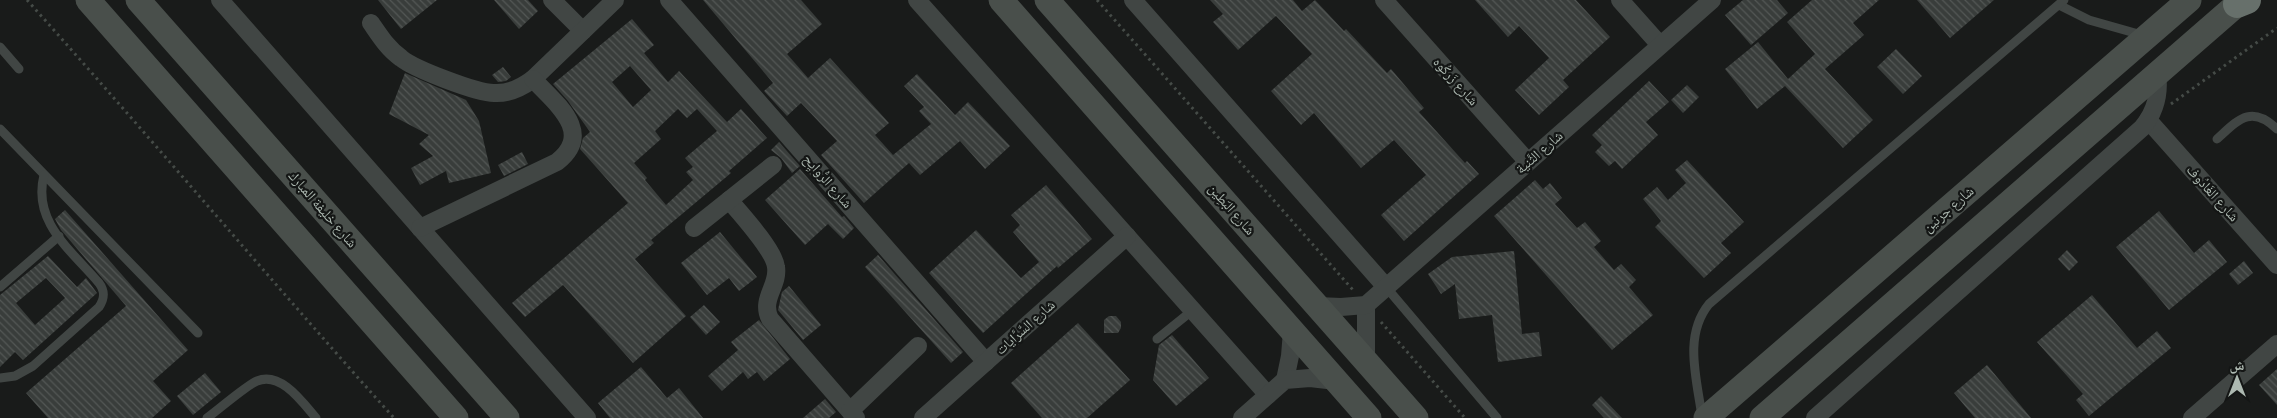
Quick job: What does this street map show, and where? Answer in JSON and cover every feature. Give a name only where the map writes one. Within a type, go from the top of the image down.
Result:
[{"type":"main road","points":[[88,0],[456,418]]},
{"type":"main road","name":"شارع خليفة المبارك","points":[[138,0],[507,418]]},
{"type":"main road","points":[[1000,0],[1369,418]]},
{"type":"main road","name":"شارع البَطِين","points":[[1047,0],[1416,418]]},
{"type":"main road","name":"شارع جرنين","points":[[1706,418],[2189,0]]},
{"type":"main road","points":[[1762,418],[2242,1]]},
{"type":"street","points":[[220,0],[587,418]]},
{"type":"street","points":[[552,0],[583,31]]},
{"type":"street","points":[[371,23],[387,45],[405,62],[476,89],[493,93],[510,92],[533,79],[615,0]]},
{"type":"street","name":"شارع الرُّوايِح","points":[[669,0],[986,362]]},
{"type":"street","points":[[917,0],[1268,395]]},
{"type":"street","points":[[1133,0],[1386,287]]},
{"type":"street","name":"شارع زَركُوه","points":[[1384,0],[1528,162]]},
{"type":"street","points":[[1620,0],[1660,45]]},
{"type":"street","name":"شارع الثَّنية","points":[[1366,305],[1712,0]]},
{"type":"street","points":[[1815,418],[2148,120],[2158,95],[2157,73]]},
{"type":"street","points":[[420,228],[557,162],[569,149],[573,132],[571,123],[533,79]]},
{"type":"street","name":"شارع الغَادُوف","points":[[2148,120],[2277,265]]},
{"type":"street","points":[[694,228],[773,165]]},
{"type":"street","points":[[729,200],[770,252],[775,263],[776,281],[766,302],[770,318],[853,414],[918,346]]},
{"type":"street","name":"شارع السَّرَّايات","points":[[923,418],[1128,236]]},
{"type":"street","points":[[1317,306],[1366,305],[1366,361]]},
{"type":"street","points":[[1242,418],[1285,380],[1290,356],[1292,331]]},
{"type":"street","points":[[2192,418],[2277,344]]},
{"type":"street","points":[[1285,380],[1310,378],[1336,380]]},
{"type":"lane","points":[[1702,418],[1693,343],[1696,326],[1709,304],[2061,2],[2090,20],[2147,37]]},
{"type":"lane","points":[[0,47],[19,69]]},
{"type":"lane","points":[[2217,139],[2236,122],[2250,116],[2264,119],[2277,129]]},
{"type":"lane","points":[[0,129],[198,333]]},
{"type":"lane","points":[[0,378],[15,376],[34,366],[102,302],[102,287],[49,223],[42,205],[41,195],[44,175]]},
{"type":"lane","points":[[0,287],[59,236]]},
{"type":"lane","points":[[1386,287],[1497,418]]},
{"type":"lane","points":[[1157,339],[1193,310]]},
{"type":"lane","points":[[207,418],[257,380],[277,381],[292,392],[316,418]]},
{"type":"path","points":[[28,0],[146,132],[255,261],[394,418]]},
{"type":"path","points":[[1097,0],[1465,418]]},
{"type":"building","points":[[378,0],[437,0],[401,29]]},
{"type":"building","points":[[494,0],[528,0],[538,11],[519,29]]},
{"type":"building","points":[[703,0],[801,0],[822,24],[787,54],[808,78],[830,58],[889,123],[875,135],[893,155],[931,124],[919,111],[924,107],[904,86],[917,74],[955,115],[968,102],[1010,146],[985,169],[960,141],[920,175],[909,163],[864,203],[821,155],[837,141],[801,103],[787,116],[764,91],[773,83]]},
{"type":"building","points":[[1210,0],[1293,0],[1302,11],[1315,0],[1344,31],[1346,29],[1387,73],[1391,69],[1424,108],[1419,112],[1465,163],[1467,161],[1479,174],[1404,241],[1381,215],[1426,175],[1394,140],[1361,168],[1314,113],[1301,125],[1271,91],[1312,54],[1276,16],[1238,50],[1213,22],[1223,14]]},
{"type":"building","points":[[1475,0],[1576,0],[1610,37],[1563,80],[1569,87],[1539,115],[1515,90],[1549,58],[1519,26],[1508,37]]},
{"type":"building","points":[[1743,0],[1777,0],[1788,13],[1751,45],[1725,15]]},
{"type":"building","points":[[1812,0],[1879,0],[1853,23],[1864,35],[1825,69],[1873,120],[1843,148],[1785,86],[1757,109],[1725,69],[1758,42],[1788,79],[1815,54],[1787,22]]},
{"type":"building","points":[[1917,0],[1994,0],[1950,38]]},
{"type":"building","points":[[632,19],[654,45],[644,53],[668,82],[679,71],[727,122],[741,109],[767,138],[729,171],[731,173],[651,240],[654,243],[635,259],[686,316],[633,363],[563,285],[525,317],[512,303],[628,203],[580,149],[583,138],[590,132],[568,101],[553,84]],"holes":[[[630,66],[651,90],[633,107],[612,82]],[[678,109],[687,118],[697,109],[717,131],[685,158],[693,167],[686,172],[693,180],[666,205],[645,180],[647,178],[634,163],[661,139],[655,131]]]},
{"type":"building","points":[[1896,49],[1922,76],[1903,94],[1877,67]]},
{"type":"building","points":[[503,67],[511,77],[506,81],[498,82],[492,75]]},
{"type":"building","points":[[405,73],[466,100],[479,121],[491,173],[449,183],[446,171],[420,185],[411,168],[433,156],[419,144],[429,135],[389,114]]},
{"type":"building","points":[[1649,81],[1669,102],[1646,122],[1658,135],[1622,169],[1615,161],[1609,166],[1595,152],[1602,145],[1592,135]]},
{"type":"building","points":[[1687,85],[1699,97],[1683,113],[1671,100]]},
{"type":"building","points":[[779,142],[800,166],[792,173],[781,158],[771,150]]},
{"type":"building","points":[[522,152],[528,164],[504,176],[498,165]]},
{"type":"building","points":[[1687,160],[1744,222],[1721,243],[1731,253],[1704,278],[1655,227],[1661,221],[1643,199],[1657,187],[1668,200],[1686,183],[1675,170]]},
{"type":"building","points":[[800,169],[854,228],[843,239],[828,224],[805,245],[765,200]]},
{"type":"building","points":[[1535,180],[1543,189],[1550,183],[1562,198],[1555,204],[1577,228],[1585,222],[1601,241],[1594,247],[1614,270],[1621,264],[1636,280],[1629,287],[1653,315],[1612,350],[1494,216]]},
{"type":"building","points":[[1046,185],[1092,239],[1058,268],[1057,266],[983,333],[929,273],[976,230],[1021,278],[1039,262],[1013,232],[1020,225],[1011,215]]},
{"type":"building","points":[[65,210],[188,350],[153,381],[171,401],[152,418],[48,418],[26,393],[126,306],[61,230],[55,219]]},
{"type":"building","points":[[2159,211],[2194,253],[2209,240],[2227,262],[2169,310],[2116,247]]},
{"type":"building","points":[[720,232],[757,277],[739,291],[729,278],[707,295],[681,263]]},
{"type":"building","points":[[2067,250],[2078,262],[2069,271],[2058,259]]},
{"type":"building","points":[[1514,251],[1522,334],[1539,332],[1542,356],[1498,362],[1492,315],[1459,319],[1455,284],[1441,294],[1428,274],[1452,257]]},
{"type":"building","points":[[878,255],[963,352],[951,363],[865,267]]},
{"type":"building","points":[[48,256],[77,287],[86,278],[97,293],[23,360],[15,352],[0,367],[0,295]],"holes":[[[46,278],[65,298],[35,325],[16,303]]]},
{"type":"building","points":[[2244,261],[2253,273],[2238,285],[2229,274]]},
{"type":"building","points":[[789,286],[821,325],[803,340],[778,310],[782,292]]},
{"type":"building","points":[[2092,295],[2137,348],[2157,331],[2171,348],[2089,416],[2076,400],[2083,394],[2037,342]]},
{"type":"building","points":[[704,305],[720,322],[706,335],[690,317]]},
{"type":"building","points":[[1109,316],[1116,316],[1121,322],[1121,328],[1118,333],[1104,333],[1104,320]]},
{"type":"building","points":[[759,320],[790,359],[764,381],[757,372],[748,379],[743,372],[722,391],[708,376],[738,350],[731,342]]},
{"type":"building","points":[[1078,323],[1130,380],[1087,418],[1042,418],[1011,383]]},
{"type":"building","points":[[1172,335],[1209,378],[1176,406],[1153,380],[1159,345]]},
{"type":"building","points":[[1987,365],[2031,418],[1975,418],[1954,393]]},
{"type":"building","points":[[641,367],[667,398],[679,388],[703,418],[610,418],[598,403]]},
{"type":"building","points":[[2277,369],[2277,405],[2259,385]]},
{"type":"building","points":[[205,373],[221,392],[193,415],[177,396]]},
{"type":"building","points":[[1601,396],[1622,418],[1604,418],[1592,405]]},
{"type":"building","points":[[825,399],[836,412],[829,418],[803,418]]}]
